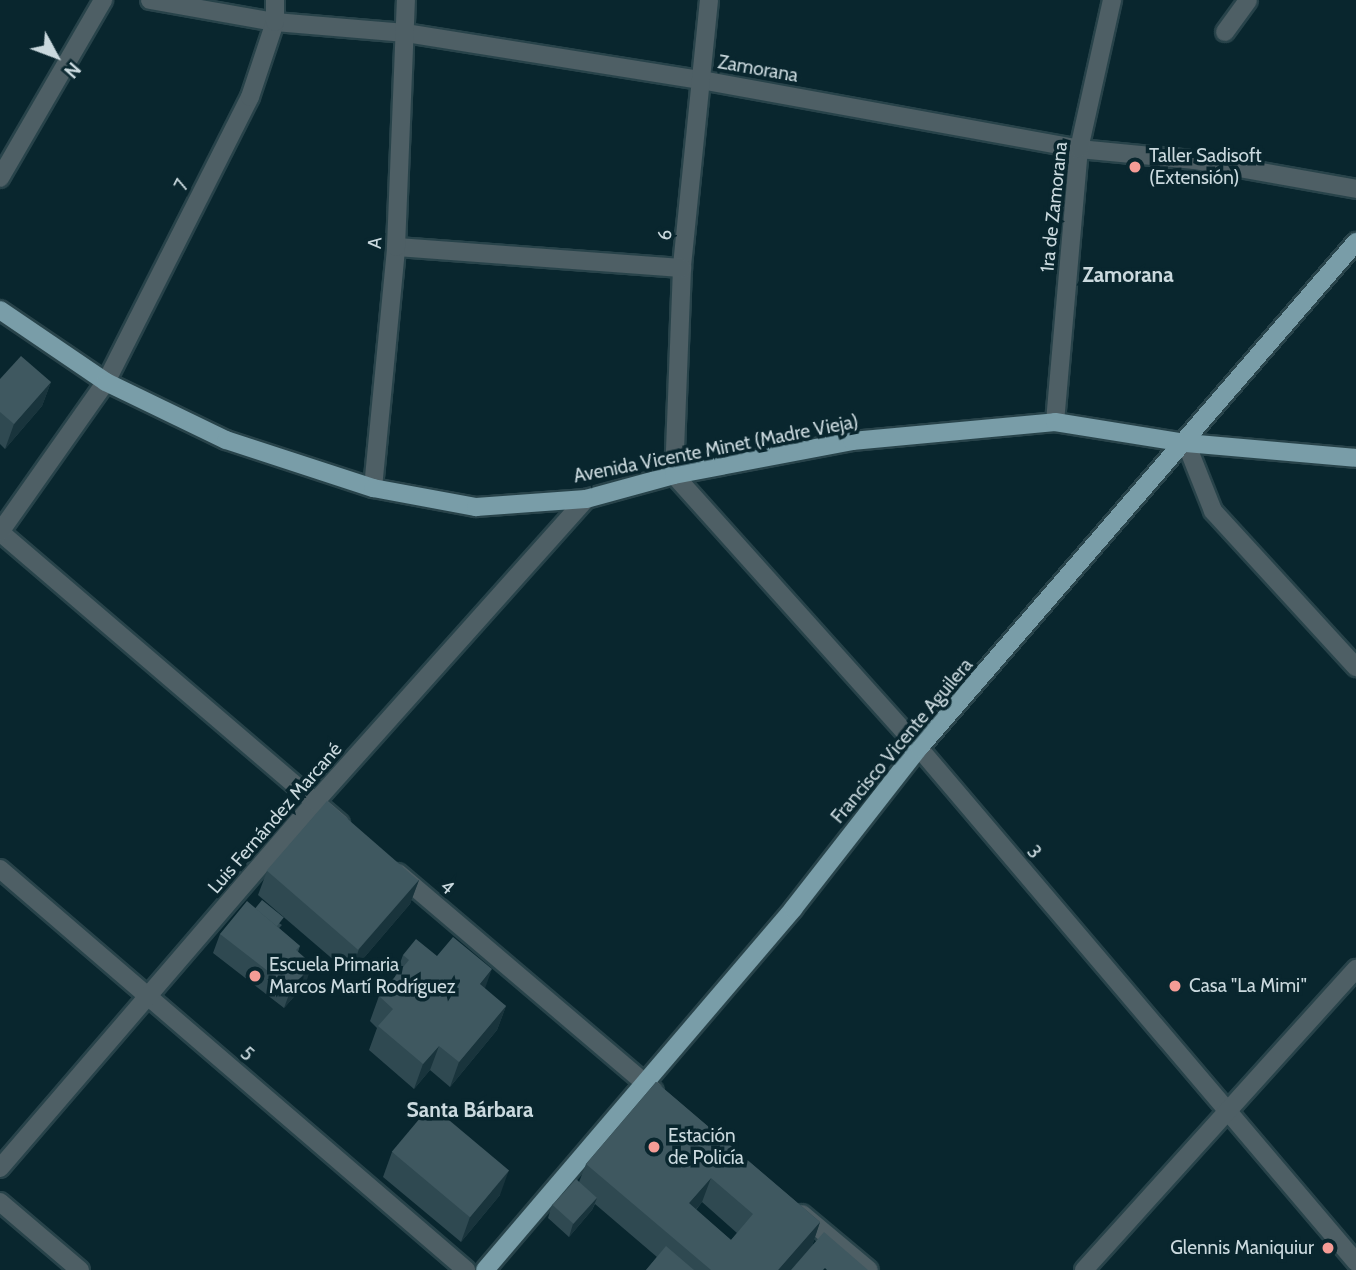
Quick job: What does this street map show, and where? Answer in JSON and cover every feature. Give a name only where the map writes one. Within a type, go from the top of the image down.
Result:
[{"type":"main road","name":"Francisco Vicente Aguilera","points":[[485,1270],[646,1084],[919,748],[1186,443],[1356,242]]},
{"type":"main road","name":"Avenida Vicente Minet (Madre Vieja)","points":[[0,310],[106,382],[226,440],[373,488],[476,507],[586,499],[674,475],[852,441],[1055,422],[1186,443],[1356,458]]},
{"type":"street","points":[[0,178],[103,0]]},
{"type":"street","name":"Zamorana","points":[[150,0],[275,22],[406,33],[701,80],[1079,149],[1194,160],[1356,189]]},
{"type":"street","name":"7","points":[[0,532],[106,382],[250,97],[275,22],[275,0]]},
{"type":"street","name":"A","points":[[373,488],[396,247],[406,33],[405,0]]},
{"type":"street","name":"6","points":[[674,475],[682,268],[709,0]]},
{"type":"street","name":"1ra de Zamorana","points":[[1055,422],[1079,149],[1112,0]]},
{"type":"street","points":[[1225,33],[1248,0]]},
{"type":"street","points":[[396,247],[682,268]]},
{"type":"street","points":[[1186,443],[1213,511],[1356,667]]},
{"type":"street","name":"3","points":[[674,475],[919,748],[1356,1262]]},
{"type":"street","name":"Luis Fernández Marcané","points":[[0,1168],[150,998],[315,802],[586,499]]},
{"type":"street","points":[[0,532],[357,837]]},
{"type":"street","name":"4","points":[[388,864],[667,1102]]},
{"type":"street","name":"5","points":[[0,869],[466,1270]]},
{"type":"street","points":[[1084,1270],[1356,969]]},
{"type":"street","points":[[784,1199],[869,1270]]},
{"type":"street","points":[[0,1202],[80,1270]]},
{"type":"building","points":[[21,356],[51,382],[14,424],[0,412],[0,379]]},
{"type":"building","points":[[327,801],[418,880],[358,950],[267,870]]},
{"type":"building","points":[[262,900],[284,918],[277,926],[255,909]]},
{"type":"building","points":[[247,901],[300,946],[296,950],[312,964],[291,989],[220,934]]},
{"type":"building","points":[[453,937],[492,969],[480,984],[506,1006],[459,1062],[439,1046],[423,1064],[378,1026],[393,1009],[379,996],[409,960],[403,955],[416,939],[437,956]]},
{"type":"building","name":"Estación de Policía","points":[[656,1082],[820,1222],[778,1270],[711,1270],[586,1164]],"holes":[[[711,1178],[753,1214],[731,1240],[689,1203]]]},
{"type":"building","points":[[431,1105],[509,1171],[470,1217],[392,1152]]},
{"type":"building","points":[[576,1179],[597,1198],[573,1224],[553,1205]]},
{"type":"building","points":[[824,1232],[868,1270],[791,1270]]},
{"type":"building","points":[[666,1246],[694,1270],[646,1270]]},
{"type":"place","name":"Taller Sadisoft (Extensión)","points":[[1135,167]]},
{"type":"place","name":"Escuela Primaria Marcos Martí Rodríguez","points":[[255,976]]},
{"type":"place","name":"Casa \"La Mimi\"","points":[[1175,986]]},
{"type":"place","name":"Estación de Policía","points":[[654,1147]]},
{"type":"place","name":"Glennis Maniquiur","points":[[1328,1248]]},
{"type":"district","name":"Zamorana","points":[[1128,275]]},
{"type":"district","name":"Santa Bárbara","points":[[470,1110]]}]
